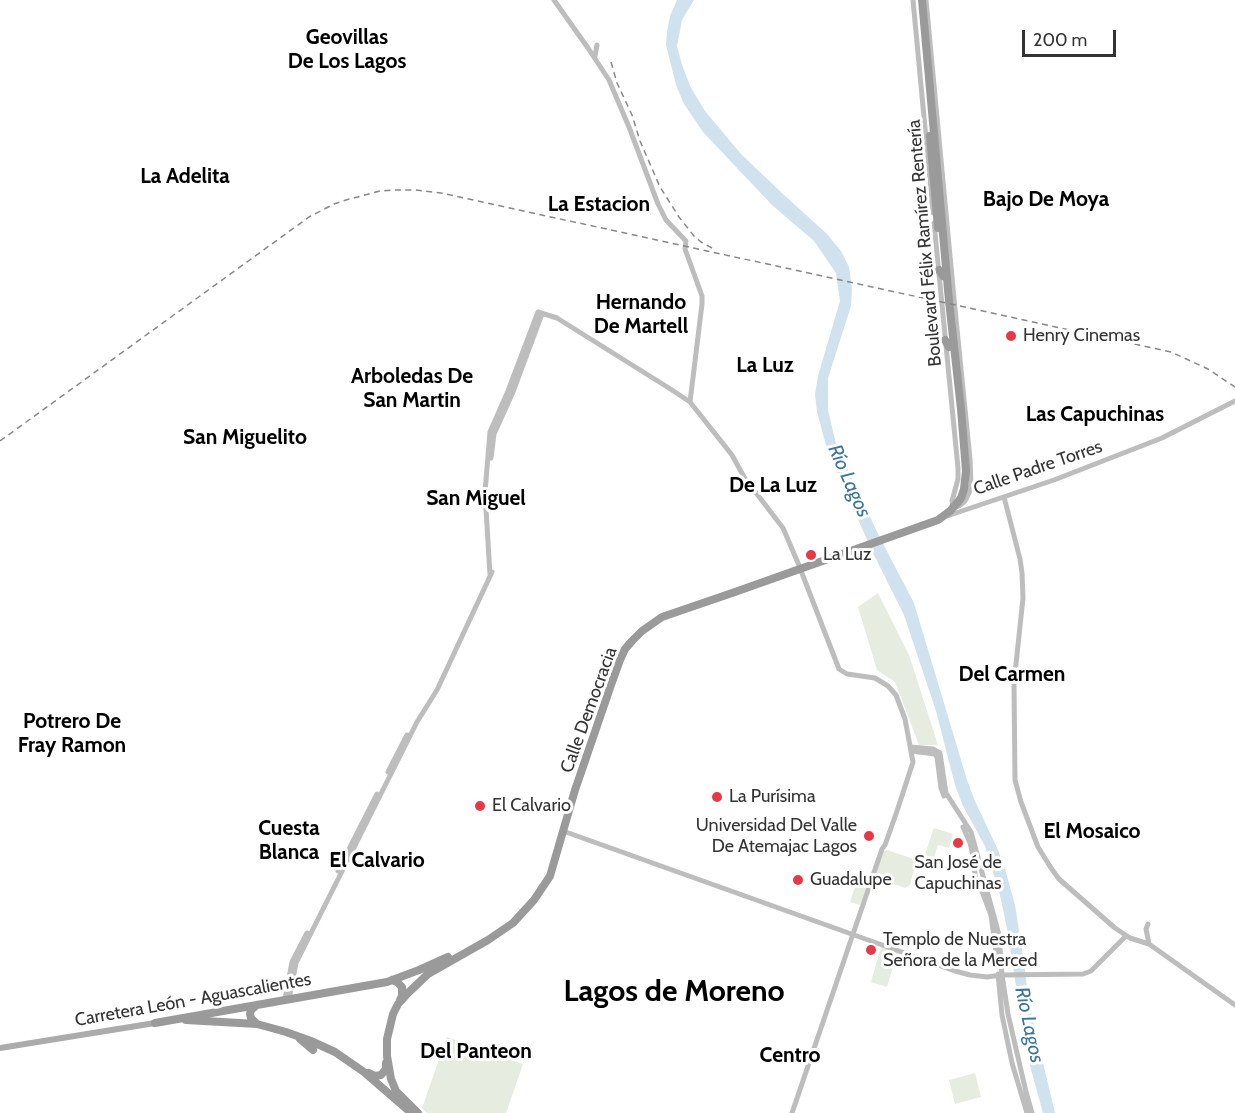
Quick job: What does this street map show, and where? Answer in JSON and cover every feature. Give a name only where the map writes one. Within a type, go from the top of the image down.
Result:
[{"type":"highway","name":"Boulevard Félix Ramírez Rentería","points":[[915,0],[947,344],[958,448],[965,483]]},
{"type":"highway","name":"Boulevard Félix Ramírez Rentería","points":[[924,0],[966,471],[965,483],[957,504]]},
{"type":"highway","name":"Calle Democracia","points":[[453,959],[480,948],[513,923],[527,909],[550,876],[620,660],[632,641],[662,617],[938,520],[957,504]]},
{"type":"highway","name":"Calle Democracia","points":[[391,980],[465,948],[500,928],[531,897],[546,874],[557,849]]},
{"type":"highway","points":[[398,1005],[417,983],[453,959],[465,948],[480,948]]},
{"type":"highway","name":"Carretera León - Aguascalientes","points":[[155,1023],[391,980]]},
{"type":"highway","points":[[364,1072],[375,1076],[381,1075],[386,1069],[389,1027],[402,996],[402,987],[391,980]]},
{"type":"highway","points":[[257,1024],[251,1018],[251,1010],[262,1004]]},
{"type":"highway","points":[[155,1023],[194,1020],[257,1024],[297,1036],[335,1052],[418,1113]]},
{"type":"highway","points":[[297,1036],[313,1050]]},
{"type":"highway","points":[[387,1056],[391,1079],[396,1091],[411,1113]]},
{"type":"main road","name":"Carretera León - Aguascalientes","points":[[0,1048],[155,1023]]},
{"type":"street","points":[[924,0],[970,459],[969,494],[965,501],[957,504],[958,448]]},
{"type":"street","points":[[554,1],[609,80],[658,204],[666,220],[686,241],[685,249],[702,296],[690,402]]},
{"type":"street","points":[[594,58],[597,45]]},
{"type":"street","points":[[287,999],[296,963],[417,722],[437,690],[490,575],[485,492],[490,432],[540,313],[564,322],[690,402],[720,440],[726,454],[783,528],[839,669],[847,674],[875,678],[888,686],[896,695],[905,719],[913,762],[792,1113]]},
{"type":"street","name":"Calle Padre Torres","points":[[957,504],[1004,497],[1113,457],[1162,438],[1235,401]]},
{"type":"street","points":[[1004,497],[1020,559],[1023,598],[1014,683],[1015,780],[1038,847],[1059,879],[1115,928],[1128,937],[1149,944],[1235,1005]]},
{"type":"street","points":[[287,999],[292,962],[403,742],[412,726],[417,722]]},
{"type":"street","points":[[911,749],[933,748],[940,753],[946,793],[971,832],[999,935],[1003,983],[1011,1034],[1032,1113]]},
{"type":"street","points":[[911,749],[933,753],[937,757],[941,788],[946,802],[965,830],[974,860],[975,876],[991,915],[1004,975],[1002,1015],[1012,1063],[1027,1113]]},
{"type":"street","points":[[563,831],[955,970],[978,976],[1083,974],[1091,971],[1128,937]]},
{"type":"street","points":[[975,876],[978,871],[982,874]]},
{"type":"street","points":[[1148,924],[1146,929],[1149,944]]},
{"type":"shaded area","points":[[878,593],[909,655],[938,745],[919,745],[895,682],[877,670],[858,607]]},
{"type":"shaded area","points":[[934,828],[953,834],[949,848],[938,845],[933,860],[924,857]]},
{"type":"shaded area","points":[[887,850],[914,859],[916,862],[910,885],[905,888],[875,875],[883,851]]},
{"type":"shaded area","points":[[858,878],[868,882],[860,905],[850,902]]},
{"type":"shaded area","points":[[881,947],[904,955],[901,965],[894,964],[887,987],[871,982]]},
{"type":"shaded area","points":[[447,1037],[523,1064],[506,1113],[427,1113],[422,1108]]},
{"type":"shaded area","points":[[975,1073],[981,1097],[955,1104],[949,1080]]},
{"type":"water","name":"Río Lagos","points":[[677,0],[694,0],[682,20],[677,46],[691,88],[705,111],[741,154],[827,234],[841,251],[849,267],[852,289],[851,306],[828,378],[828,410],[836,444],[879,536],[914,603],[967,780],[1005,869],[1015,905],[1029,1004],[1055,1113],[1043,1113],[1029,1062],[1008,933],[1000,895],[985,846],[963,806],[955,785],[936,711],[904,615],[872,551],[827,449],[817,412],[815,394],[818,376],[840,301],[836,273],[814,241],[772,205],[703,132],[684,104],[676,85],[666,45],[670,16]]},
{"type":"railway","points":[[611,62],[617,83],[660,187],[694,236],[712,248]]},
{"type":"railway","points":[[0,441],[309,217],[346,200],[393,190],[441,193],[1171,352],[1208,369],[1235,387]]},
{"type":"place","name":"Henry Cinemas","points":[[1011,336]]},
{"type":"place","name":"La Luz","points":[[811,555]]},
{"type":"place","name":"La Purísima","points":[[717,797]]},
{"type":"place","name":"El Calvario","points":[[480,806]]},
{"type":"place","name":"Universidad Del Valle De Atemajac Lagos","points":[[869,836]]},
{"type":"place","name":"San José de Capuchinas","points":[[958,843]]},
{"type":"place","name":"Guadalupe","points":[[798,880]]},
{"type":"place","name":"Templo de Nuestra Señora de la Merced","points":[[871,950]]},
{"type":"district","name":"Geovillas De Los Lagos","points":[[347,50]]},
{"type":"district","name":"La Adelita","points":[[185,177]]},
{"type":"district","name":"Bajo De Moya","points":[[1046,200]]},
{"type":"district","name":"La Estacion","points":[[599,205]]},
{"type":"district","name":"Hernando De Martell","points":[[641,315]]},
{"type":"district","name":"La Luz","points":[[765,366]]},
{"type":"district","name":"Arboledas De San Martin","points":[[412,389]]},
{"type":"district","name":"Las Capuchinas","points":[[1095,415]]},
{"type":"district","name":"San Miguelito","points":[[245,438]]},
{"type":"district","name":"De La Luz","points":[[773,486]]},
{"type":"district","name":"San Miguel","points":[[476,499]]},
{"type":"district","name":"Del Carmen","points":[[1012,675]]},
{"type":"district","name":"Potrero De Fray Ramon","points":[[72,734]]},
{"type":"district","name":"El Mosaico","points":[[1092,832]]},
{"type":"district","name":"Cuesta Blanca","points":[[289,841]]},
{"type":"district","name":"El Calvario","points":[[377,861]]},
{"type":"district","name":"Lagos de Moreno","points":[[674,992]]},
{"type":"district","name":"Del Panteon","points":[[476,1052]]},
{"type":"district","name":"Centro","points":[[790,1056]]}]
